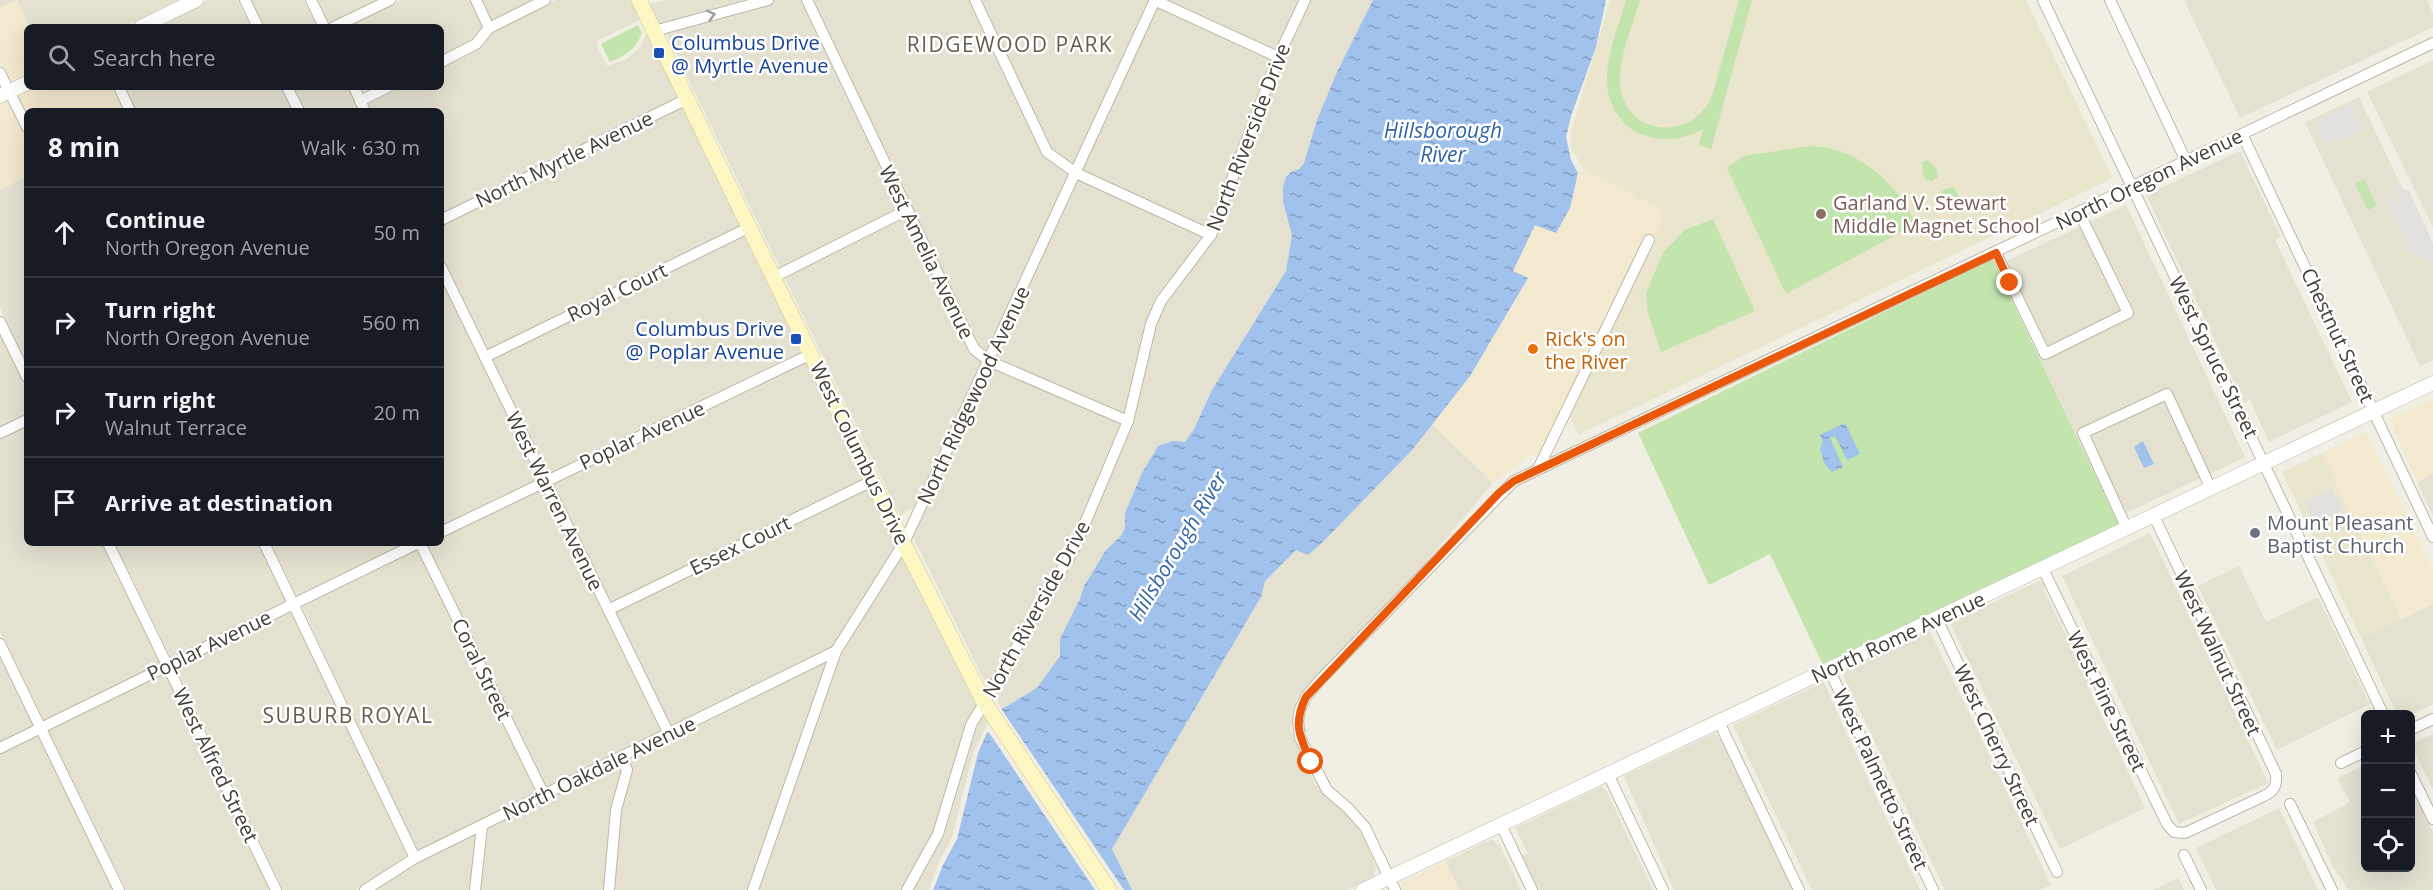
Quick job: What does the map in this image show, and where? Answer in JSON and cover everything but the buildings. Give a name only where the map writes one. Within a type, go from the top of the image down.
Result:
[{"type":"main road","name":"West Columbus Drive","points":[[642,1],[654,31],[872,481],[984,702],[1109,890]]},
{"type":"street","points":[[147,24],[196,0]]},
{"type":"street","points":[[245,0],[257,24]]},
{"type":"street","points":[[310,0],[322,24]]},
{"type":"street","points":[[340,24],[390,0]]},
{"type":"street","points":[[476,0],[489,28]]},
{"type":"street","points":[[444,60],[476,44],[489,28],[544,0]]},
{"type":"street","points":[[654,31],[768,0]]},
{"type":"street","name":"West Amelia Avenue","points":[[807,0],[974,350],[989,361],[1128,421]]},
{"type":"street","points":[[975,0],[1047,152],[1076,173],[1211,235]]},
{"type":"street","points":[[1154,0],[1278,57]]},
{"type":"street","name":"North Ridgewood Avenue","points":[[753,890],[836,651],[903,543],[1154,0]]},
{"type":"street","name":"North Riverside Drive","points":[[907,890],[938,834],[971,725],[1075,547],[1128,421],[1151,324],[1161,302],[1211,235],[1278,57],[1305,0]]},
{"type":"street","name":"West Spruce Street","points":[[2043,0],[2381,710]]},
{"type":"street","points":[[2110,0],[2186,161]]},
{"type":"street","name":"North Oregon Avenue","points":[[1392,884],[1365,827],[1321,782],[1300,738],[1298,721],[1300,709],[1306,697],[1320,680],[1499,493],[1514,481],[1538,469],[1996,253],[2433,43]]},
{"type":"street","points":[[0,73],[5,94],[24,123]]},
{"type":"street","points":[[5,94],[24,84]]},
{"type":"street","points":[[120,90],[129,108]]},
{"type":"street","points":[[288,90],[298,108]]},
{"type":"street","points":[[355,90],[363,106],[384,90]]},
{"type":"street","name":"North Myrtle Avenue","points":[[444,219],[687,99]]},
{"type":"street","name":"Chestnut Street","points":[[2242,134],[2433,537]]},
{"type":"street","points":[[774,277],[907,210]]},
{"type":"street","points":[[1996,253],[2045,354],[2128,313],[2079,212]]},
{"type":"street","name":"Royal Court","points":[[485,357],[750,227]]},
{"type":"street","points":[[1538,469],[1649,240]]},
{"type":"street","name":"West Warren Avenue","points":[[444,273],[669,734]]},
{"type":"street","points":[[0,322],[24,371]]},
{"type":"street","name":"Poplar Avenue","points":[[444,531],[811,354]]},
{"type":"street","name":"North Rome Avenue","points":[[1363,890],[1392,884],[1501,825],[2433,383]]},
{"type":"street","points":[[2127,529],[2083,433],[2167,394],[2211,489]]},
{"type":"street","points":[[0,433],[24,421]]},
{"type":"street","name":"Essex Court","points":[[608,610],[872,481]]},
{"type":"street","name":"West Walnut Street","points":[[2154,516],[2276,774],[2277,783],[2273,791],[2185,833],[2174,832]]},
{"type":"street","name":"West Alfred Street","points":[[109,546],[276,890]]},
{"type":"street","points":[[265,546],[415,858]]},
{"type":"street","name":"Poplar Avenue","points":[[0,748],[413,546]]},
{"type":"street","name":"Coral Street","points":[[420,546],[544,795]]},
{"type":"street","name":"West Pine Street","points":[[2043,569],[2167,824],[2174,832]]},
{"type":"street","name":"West Cherry Street","points":[[1937,619],[2057,872]]},
{"type":"street","points":[[0,644],[119,890]]},
{"type":"street","name":"North Oakdale Avenue","points":[[365,890],[415,858],[836,651]]},
{"type":"street","name":"West Palmetto Street","points":[[1829,669],[1933,890]]},
{"type":"street","points":[[2415,727],[2433,719]]},
{"type":"street","points":[[1719,722],[1799,890]]},
{"type":"street","points":[[2341,763],[2361,753]]},
{"type":"street","points":[[609,890],[616,810],[627,770],[621,758]]},
{"type":"street","points":[[1608,774],[1663,890]]},
{"type":"street","points":[[2415,782],[2433,819]]},
{"type":"street","points":[[2290,804],[2332,890]]},
{"type":"street","points":[[1501,825],[1532,890]]},
{"type":"street","points":[[476,890],[482,826]]},
{"type":"street","points":[[2184,855],[2201,890]]},
{"type":"shaded area","points":[[0,0],[17,0],[0,8]]},
{"type":"shaded area","points":[[17,0],[178,0],[129,24],[29,24]]},
{"type":"shaded area","points":[[17,0],[29,24],[24,24],[24,75],[9,82],[0,63],[0,8]]},
{"type":"shaded area","points":[[208,0],[238,0],[250,24],[159,24]]},
{"type":"shaded area","points":[[251,0],[304,0],[316,24],[263,24]]},
{"type":"shaded area","points":[[317,0],[378,0],[329,24]]},
{"type":"shaded area","points":[[402,0],[470,0],[483,28],[473,40],[444,54],[444,24],[352,24]]},
{"type":"shaded area","points":[[482,0],[533,0],[492,21]]},
{"type":"shaded area","points":[[556,0],[632,0],[679,97],[444,213],[444,108],[370,108],[368,103],[394,90],[444,90],[444,66],[479,49],[493,32]],"holes":[[[640,20],[647,32],[640,48],[625,60],[607,66],[597,46],[598,40]]]},
{"type":"shaded area","points":[[665,0],[743,0],[657,25],[648,5]]},
{"type":"shaded area","points":[[770,0],[973,0],[1046,153],[1074,173],[1044,226],[917,505],[900,516],[665,31]]},
{"type":"shaded area","points":[[977,0],[1154,0],[1075,170],[1049,150]]},
{"type":"shaded area","points":[[1156,0],[1373,0],[1337,72],[1317,120],[1304,163],[1299,169],[1291,172],[1283,202],[1292,235],[1286,271],[1212,390],[1194,429],[1185,442],[1173,441],[1141,475],[1125,513],[1125,528],[1121,536],[1106,550],[1084,586],[1060,639],[1060,655],[1037,688],[1002,709],[983,678],[912,535]]},
{"type":"shaded area","name":"Garland V. Stewart Middle Magnet School","points":[[1610,0],[2026,0],[2113,178],[1578,435],[1569,414],[1663,220],[1660,209],[1586,171],[1572,151],[1570,135]]},
{"type":"shaded area","points":[[2184,0],[2427,0],[2433,14],[2433,27],[2240,118]]},
{"type":"shaded area","points":[[2433,60],[2433,227],[2367,92]]},
{"type":"shaded area","points":[[25,90],[114,90],[122,108],[24,108],[17,94]]},
{"type":"shaded area","points":[[126,90],[282,90],[291,108],[135,108]]},
{"type":"shaded area","points":[[295,90],[348,90],[358,108],[304,108]]},
{"type":"shaded area","points":[[2359,97],[2433,253],[2433,360],[2420,366],[2305,122]]},
{"type":"shaded area","points":[[6,99],[24,134],[24,178],[0,190],[0,102]]},
{"type":"shaded area","points":[[2352,105],[2364,128],[2326,145],[2315,123]]},
{"type":"shaded area","points":[[684,106],[742,225],[488,350],[444,260],[444,224]]},
{"type":"shaded area","points":[[2240,151],[2281,237],[2275,240],[2352,402],[2269,442],[2250,400],[2244,403],[2146,195]]},
{"type":"shaded area","points":[[1586,171],[1660,209],[1663,220],[1654,239],[1647,236],[1540,453],[1529,456],[1493,483],[1432,424],[1470,376],[1528,279],[1513,271],[1535,225],[1556,233],[1570,208],[1578,173]]},
{"type":"shaded area","points":[[24,178],[24,358],[0,308],[0,190]]},
{"type":"shaded area","points":[[2396,187],[2409,191],[2433,243],[2433,262],[2409,252],[2386,198],[2402,204],[2400,198],[2397,197],[2398,194],[2394,192]]},
{"type":"shaded area","points":[[2126,205],[2245,457],[2116,518],[1996,266]]},
{"type":"shaded area","points":[[747,234],[804,352],[548,474],[492,359]]},
{"type":"shaded area","points":[[444,286],[538,479],[444,525]]},
{"type":"shaded area","points":[[0,335],[24,384],[24,415],[0,427]]},
{"type":"shaded area","points":[[808,361],[865,478],[611,603],[552,483]]},
{"type":"shaded area","points":[[2433,399],[2433,474],[2417,482],[2390,419]]},
{"type":"shaded area","points":[[1432,424],[1493,483],[1383,613],[1298,696],[1293,709],[1291,729],[1315,784],[1349,816],[1362,834],[1376,866],[1374,877],[1348,890],[1132,890],[1112,849],[1261,597],[1265,581],[1296,550],[1308,555],[1323,542],[1413,449]]},
{"type":"shaded area","points":[[24,427],[24,546],[103,546],[161,663],[44,720],[0,631],[0,439]]},
{"type":"shaded area","points":[[2366,432],[2433,569],[2433,604],[2401,619],[2322,453]]},
{"type":"shaded area","points":[[2322,453],[2401,619],[2361,638],[2282,472]]},
{"type":"shaded area","points":[[2433,474],[2433,516],[2417,482]]},
{"type":"shaded area","points":[[542,488],[661,732],[547,788],[428,546],[444,546],[444,537]]},
{"type":"shaded area","points":[[869,488],[897,543],[832,647],[672,727],[616,612]]},
{"type":"shaded area","points":[[2332,489],[2343,512],[2315,525],[2304,502]]},
{"type":"shaded area","points":[[2150,533],[2268,783],[2179,824],[2062,576]]},
{"type":"shaded area","points":[[116,546],[259,546],[287,602],[171,658]]},
{"type":"shaded area","points":[[272,546],[400,546],[297,597]]},
{"type":"shaded area","points":[[417,549],[536,793],[417,851],[302,606]]},
{"type":"shaded area","points":[[903,554],[978,702],[966,724],[933,833],[901,890],[759,890],[841,654]]},
{"type":"shaded area","points":[[2239,566],[2266,622],[2318,597],[2370,704],[2277,750],[2198,586]]},
{"type":"shaded area","points":[[2038,581],[2043,582],[2046,586],[2044,590],[2088,680],[2087,684],[2145,808],[2060,849],[1950,623]]},
{"type":"shaded area","points":[[2433,604],[2433,704],[2415,713],[2415,710],[2395,710],[2361,638]]},
{"type":"shaded area","points":[[291,611],[407,856],[356,890],[283,890],[176,667]]},
{"type":"shaded area","points":[[1930,631],[2051,885],[2040,890],[1945,890],[1842,673]]},
{"type":"shaded area","points":[[0,657],[33,725],[0,742]]},
{"type":"shaded area","points":[[827,661],[747,890],[615,890],[621,811],[632,771],[629,760]]},
{"type":"shaded area","points":[[165,672],[270,890],[126,890],[48,730]]},
{"type":"shaded area","points":[[1824,682],[1920,890],[1812,890],[1734,728],[1735,724]]},
{"type":"shaded area","points":[[984,713],[989,721],[973,753],[952,838],[938,864],[929,890],[913,890],[944,836],[977,727]]},
{"type":"shaded area","points":[[1715,733],[1722,740],[1793,890],[1674,890],[1624,776]]},
{"type":"shaded area","points":[[2433,734],[2433,789],[2415,752],[2415,742]]},
{"type":"shaded area","points":[[38,735],[113,890],[0,890],[0,754]]},
{"type":"shaded area","points":[[618,765],[621,771],[610,810],[604,890],[481,890],[488,829]]},
{"type":"shaded area","points":[[2361,767],[2361,872],[2415,872],[2415,795],[2433,833],[2433,890],[2349,890],[2333,867],[2313,822],[2350,802],[2337,778]]},
{"type":"shaded area","points":[[1601,787],[1607,792],[1653,890],[1535,890],[1520,857],[1528,853],[1515,828]]},
{"type":"shaded area","points":[[2279,808],[2318,890],[2216,890],[2196,848]]},
{"type":"shaded area","points":[[476,835],[470,890],[375,890],[417,862]]},
{"type":"shaded area","points":[[1492,839],[1500,846],[1521,890],[1459,890],[1446,861]]},
{"type":"shaded area","points":[[1446,861],[1459,890],[1401,890],[1402,882]]},
{"type":"shaded area","points":[[2178,878],[2184,890],[2153,890]]},
{"type":"green space","points":[[1626,0],[1640,0],[1620,70],[1621,91],[1627,107],[1638,118],[1651,125],[1665,128],[1680,126],[1693,119],[1705,108],[1713,93],[1739,0],[1752,0],[1711,149],[1699,145],[1703,129],[1687,136],[1671,139],[1655,138],[1640,134],[1627,126],[1617,114],[1610,100],[1607,72]]},
{"type":"green space","points":[[638,25],[642,33],[637,43],[626,54],[610,62],[601,44]]},
{"type":"green space","points":[[1809,146],[1836,150],[1862,162],[1873,170],[1902,200],[1916,224],[1786,294],[1727,168],[1744,156]]},
{"type":"green space","points":[[1927,160],[1936,168],[1938,177],[1932,181],[1926,180],[1923,175],[1922,162]]},
{"type":"green space","points":[[2364,179],[2377,206],[2368,210],[2355,184]]},
{"type":"green space","points":[[1954,187],[1960,198],[1960,206],[1940,208],[1938,194]]},
{"type":"green space","points":[[1713,219],[1755,311],[1661,352],[1648,313],[1646,293],[1663,253],[1685,230]]},
{"type":"green space","points":[[1992,259],[2119,525],[1823,665],[1770,554],[1709,585],[1638,433]]},
{"type":"water","name":"Hillsborough River","points":[[1373,0],[1606,0],[1596,47],[1571,116],[1566,137],[1571,160],[1578,173],[1570,208],[1556,233],[1535,225],[1513,271],[1528,278],[1470,376],[1413,449],[1323,542],[1308,555],[1296,550],[1265,581],[1261,597],[1112,849],[1132,890],[933,890],[957,839],[978,753],[988,730],[1002,709],[1037,688],[1060,656],[1060,639],[1084,586],[1106,550],[1121,536],[1125,528],[1125,513],[1141,475],[1158,446],[1173,441],[1185,442],[1194,429],[1212,390],[1286,271],[1292,235],[1283,202],[1286,177],[1304,163],[1317,120],[1337,72]]},
{"type":"water","points":[[1845,423],[1860,454],[1847,460],[1835,436],[1830,438],[1843,467],[1832,472],[1824,463],[1820,448],[1823,442],[1820,435]]},
{"type":"water","points":[[2143,441],[2154,464],[2144,468],[2134,447]]},
{"type":"pier","points":[[1000,707],[1124,890],[1095,890],[990,734],[985,730]]},
{"type":"place","name":"Columbus Drive @ Myrtle Avenue","points":[[659,53]]},
{"type":"place","name":"Garland V. Stewart Middle Magnet School","points":[[1821,214]]},
{"type":"place","name":"Columbus Drive @ Poplar Avenue","points":[[796,339]]},
{"type":"place","name":"Rick's on the River","points":[[1533,349]]},
{"type":"place","name":"Mount Pleasant Baptist Church","points":[[2255,533]]},
{"type":"district","name":"RIDGEWOOD PARK","points":[[1010,44]]},
{"type":"district","name":"SUBURB ROYAL","points":[[348,715]]},
{"type":"route","points":[[1311,762],[1300,738],[1298,721],[1300,709],[1306,697],[1499,493],[1514,481],[1996,253],[2010,283]]}]
